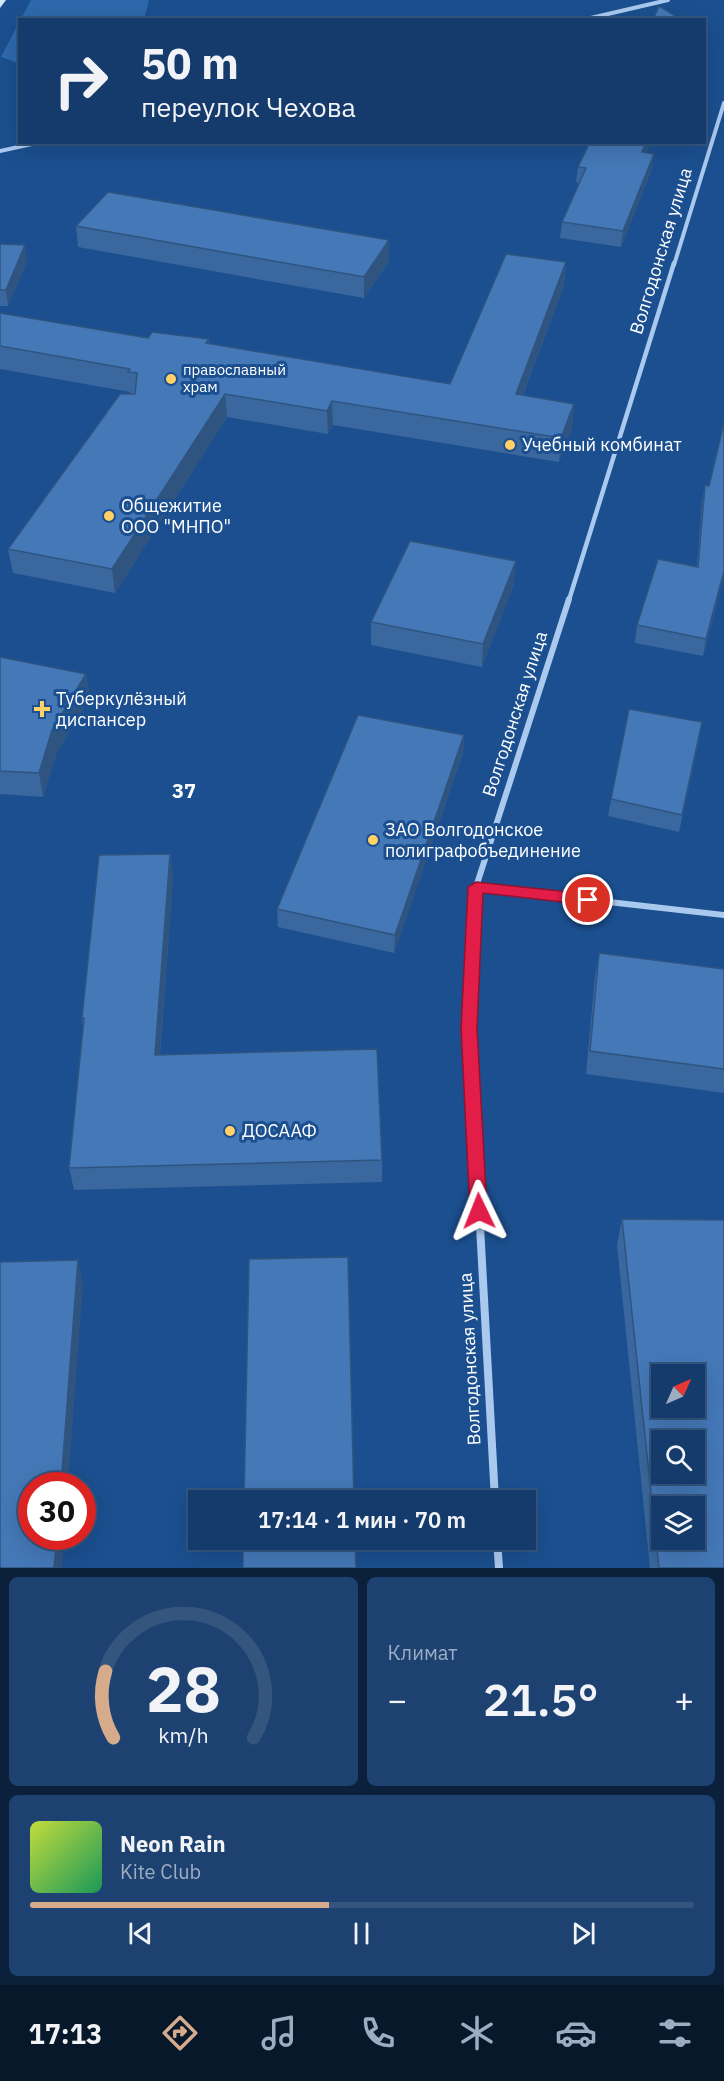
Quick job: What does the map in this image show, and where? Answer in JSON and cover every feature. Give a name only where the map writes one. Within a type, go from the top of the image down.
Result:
[{"type":"main road","points":[[0,6],[3,0]]},
{"type":"street","points":[[591,18],[668,0]]},
{"type":"street","name":"Волгодонская улица","points":[[494,1490],[469,1028],[476,887],[529,728],[724,103]]},
{"type":"street","points":[[0,151],[32,144]]},
{"type":"street","points":[[476,887],[724,915]]},
{"type":"street","points":[[498,1550],[499,1568]]},
{"type":"shaded area","points":[[31,0],[149,1],[144,18],[22,18]]},
{"type":"shaded area","points":[[18,24],[18,63],[1,57]]},
{"type":"building","points":[[659,6],[679,18],[654,18]]},
{"type":"building","points":[[589,144],[645,144],[642,152],[654,154],[623,231],[562,222],[586,168],[578,167]]},
{"type":"building","points":[[108,192],[389,240],[364,277],[76,226]]},
{"type":"building","points":[[0,244],[25,245],[6,290],[0,290]]},
{"type":"building","points":[[506,254],[566,262],[516,394],[574,404],[561,438],[332,401],[327,411],[225,394],[112,569],[8,549],[120,394],[135,394],[137,373],[128,372],[130,369],[0,346],[0,313],[148,338],[152,332],[209,339],[206,343],[450,384]]},
{"type":"building","points":[[724,423],[724,571],[706,639],[637,625],[658,559],[698,567],[705,485],[709,486]]},
{"type":"building","points":[[410,541],[516,561],[483,644],[371,622]]},
{"type":"building","points":[[0,657],[86,674],[52,730],[39,773],[0,771]]},
{"type":"building","points":[[629,709],[702,722],[682,815],[611,799]]},
{"type":"building","name":"ЗАО Волгодонское полиграфобъединение","points":[[358,715],[464,735],[395,935],[277,909]]},
{"type":"building","points":[[170,854],[155,1055],[377,1049],[382,1160],[69,1168],[99,855]]},
{"type":"building","points":[[599,953],[724,969],[724,1069],[590,1051]]},
{"type":"building","points":[[622,1219],[724,1220],[724,1568],[659,1568],[657,1550],[705,1550],[705,1496],[651,1496]]},
{"type":"building","points":[[348,1257],[354,1490],[244,1490],[249,1259]]},
{"type":"building","points":[[78,1260],[62,1472],[18,1472],[18,1550],[56,1550],[54,1568],[0,1568],[0,1262]]},
{"type":"building","points":[[243,1550],[355,1550],[356,1568],[243,1568]]},
{"type":"place","name":"православный храм","points":[[171,379]]},
{"type":"place","name":"Учебный комбинат","points":[[510,445]]},
{"type":"place","name":"Общежитие ООО \"МНПО\"","points":[[109,516]]},
{"type":"place","name":"Туберкулёзный диспансер","points":[[42,709]]},
{"type":"place","name":"ЗАО Волгодонское полиграфобъединение","points":[[373,840]]},
{"type":"place","name":"ДОСААФ","points":[[230,1131]]},
{"type":"district","name":"37","points":[[184,791]]},
{"type":"route","points":[[479,1211],[469,1028],[476,887],[588,900]]}]
